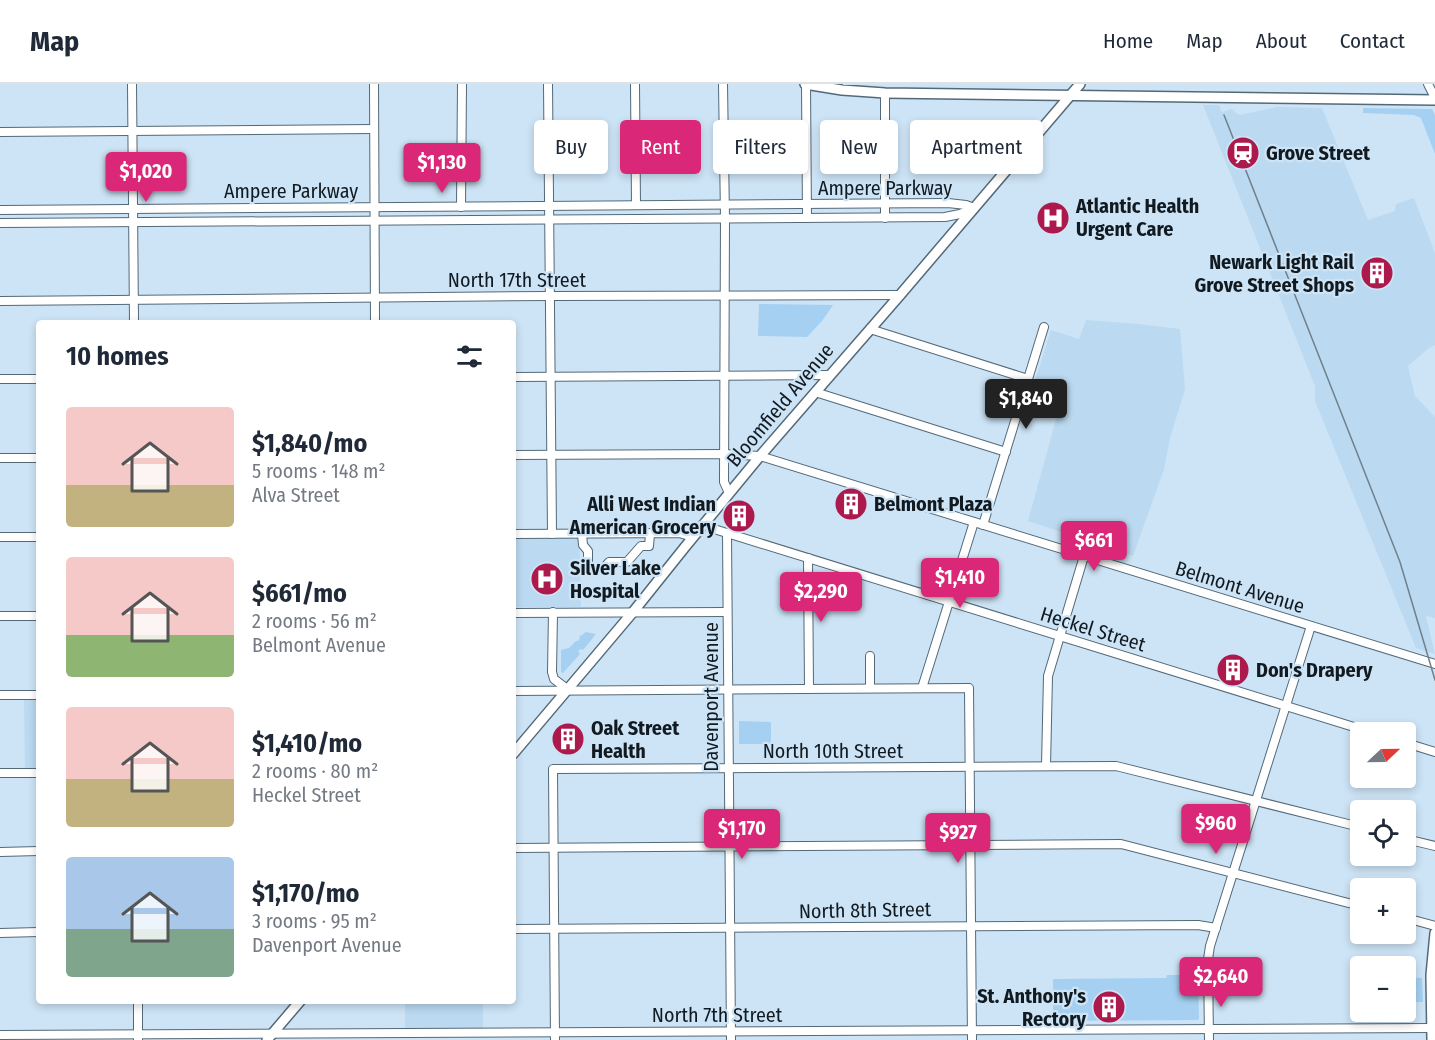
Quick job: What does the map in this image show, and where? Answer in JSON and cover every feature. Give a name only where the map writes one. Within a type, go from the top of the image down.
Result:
[{"type":"main road","points":[[806,84],[885,93],[1435,99]]},
{"type":"main road","name":"Bloomfield Avenue","points":[[516,751],[760,456],[1080,84]]},
{"type":"main road","points":[[1432,1040],[1434,1028],[1431,975],[1435,933]]},
{"type":"main road","points":[[270,1036],[298,1004]]},
{"type":"street","points":[[132,84],[134,320]]},
{"type":"street","points":[[374,84],[375,320]]},
{"type":"street","points":[[461,207],[462,84]]},
{"type":"street","points":[[548,84],[552,534]]},
{"type":"street","points":[[635,84],[636,205]]},
{"type":"street","points":[[723,84],[724,482],[729,494]]},
{"type":"street","points":[[806,84],[807,218]]},
{"type":"street","points":[[1428,84],[1435,99]]},
{"type":"street","points":[[885,93],[885,218]]},
{"type":"street","points":[[0,132],[374,129]]},
{"type":"street","name":"Ampere Parkway","points":[[0,210],[948,203],[974,208]]},
{"type":"street","name":"Ampere Parkway","points":[[0,223],[885,218],[945,217],[974,208]]},
{"type":"street","name":"North 17th Street","points":[[0,301],[549,296],[900,296]]},
{"type":"street","points":[[983,525],[1044,327]]},
{"type":"street","points":[[870,329],[1028,379]]},
{"type":"street","points":[[516,377],[830,375]]},
{"type":"street","points":[[0,379],[35,379]]},
{"type":"street","points":[[816,392],[1006,452]]},
{"type":"street","name":"Belmont Avenue","points":[[516,455],[724,454],[760,456],[1435,664]]},
{"type":"street","points":[[0,458],[36,458]]},
{"type":"street","name":"Heckel Street","points":[[705,522],[714,529],[1350,726]]},
{"type":"street","points":[[922,688],[974,522]]},
{"type":"street","points":[[516,534],[679,533],[693,537]]},
{"type":"street","name":"Davenport Avenue","points":[[727,533],[731,1036]]},
{"type":"street","points":[[582,534],[583,545],[588,551],[588,568],[603,569],[609,562],[627,562],[640,546],[649,546],[650,534]]},
{"type":"street","points":[[0,537],[36,537]]},
{"type":"street","points":[[1046,766],[1047,680],[1084,556]]},
{"type":"street","points":[[808,558],[808,689]]},
{"type":"street","points":[[553,612],[552,672],[554,679],[568,690]]},
{"type":"street","points":[[516,613],[727,612]]},
{"type":"street","points":[[0,616],[36,616]]},
{"type":"street","points":[[1209,1040],[1208,952],[1311,626]]},
{"type":"street","points":[[870,656],[870,688]]},
{"type":"street","points":[[516,691],[969,688],[972,1040]]},
{"type":"street","points":[[0,695],[36,695]]},
{"type":"street","points":[[1416,746],[1435,752]]},
{"type":"street","name":"North 10th Street","points":[[554,848],[553,769],[1123,766],[1350,824]]},
{"type":"street","points":[[0,773],[36,773]]},
{"type":"street","points":[[1416,841],[1435,846]]},
{"type":"street","points":[[516,849],[1121,844],[1350,903]]},
{"type":"street","points":[[554,848],[555,1036]]},
{"type":"street","points":[[0,852],[36,851]]},
{"type":"street","points":[[1416,921],[1435,926]]},
{"type":"street","name":"North 8th Street","points":[[516,929],[971,925],[1198,925],[1216,928]]},
{"type":"street","points":[[0,933],[36,932]]},
{"type":"street","points":[[138,1004],[138,1037]]},
{"type":"street","name":"North 7th Street","points":[[0,1035],[138,1037],[731,1036],[972,1030],[1434,1028]]},
{"type":"shaded area","points":[[1203,105],[1219,105],[1222,112],[1232,109],[1240,115],[1277,107],[1322,108],[1368,220],[1395,211],[1396,204],[1414,198],[1435,253],[1435,345],[1408,366],[1415,396],[1435,417],[1435,618],[1426,616],[1435,654],[1416,648],[1315,401],[1315,386]]},
{"type":"shaded area","points":[[1363,108],[1432,109],[1435,115],[1435,154],[1421,118],[1414,115],[1363,113]]},
{"type":"shaded area","points":[[759,304],[833,305],[807,337],[758,336]]},
{"type":"shaded area","points":[[1086,320],[1180,329],[1185,389],[1170,438],[1164,469],[1133,556],[1028,521],[1064,390],[1035,381],[1051,330],[1079,339]]},
{"type":"shaded area","name":"Silver Lake Hospital","points":[[579,536],[581,607],[516,607],[516,538]]},
{"type":"shaded area","points":[[586,632],[596,634],[583,650],[578,651],[580,654],[563,673],[561,672],[561,650],[569,648]]},
{"type":"shaded area","points":[[24,696],[36,696],[36,772],[25,772]]},
{"type":"shaded area","points":[[739,721],[771,722],[771,744],[739,744]]},
{"type":"shaded area","points":[[1167,975],[1198,975],[1199,1019],[1053,1021],[1053,979],[1166,978]]},
{"type":"shaded area","points":[[1416,978],[1422,978],[1423,1002],[1416,1002]]},
{"type":"shaded area","points":[[405,1004],[483,1004],[483,1033],[405,1031]]},
{"type":"tram line","points":[[1224,115],[1400,562],[1435,680]]},
{"type":"place","name":"Grove Street","points":[[1243,153]]},
{"type":"place","name":"Atlantic Health Urgent Care","points":[[1053,218]]},
{"type":"place","name":"Newark Light Rail Grove Street Shops","points":[[1377,273]]},
{"type":"place","name":"Belmont Plaza","points":[[851,504]]},
{"type":"place","name":"Alli West Indian American Grocery","points":[[739,516]]},
{"type":"place","name":"Silver Lake Hospital","points":[[547,579]]},
{"type":"place","name":"Don's Drapery","points":[[1233,670]]},
{"type":"place","name":"Oak Street Health","points":[[568,739]]},
{"type":"place","name":"St. Anthony's Rectory","points":[[1109,1007]]}]
